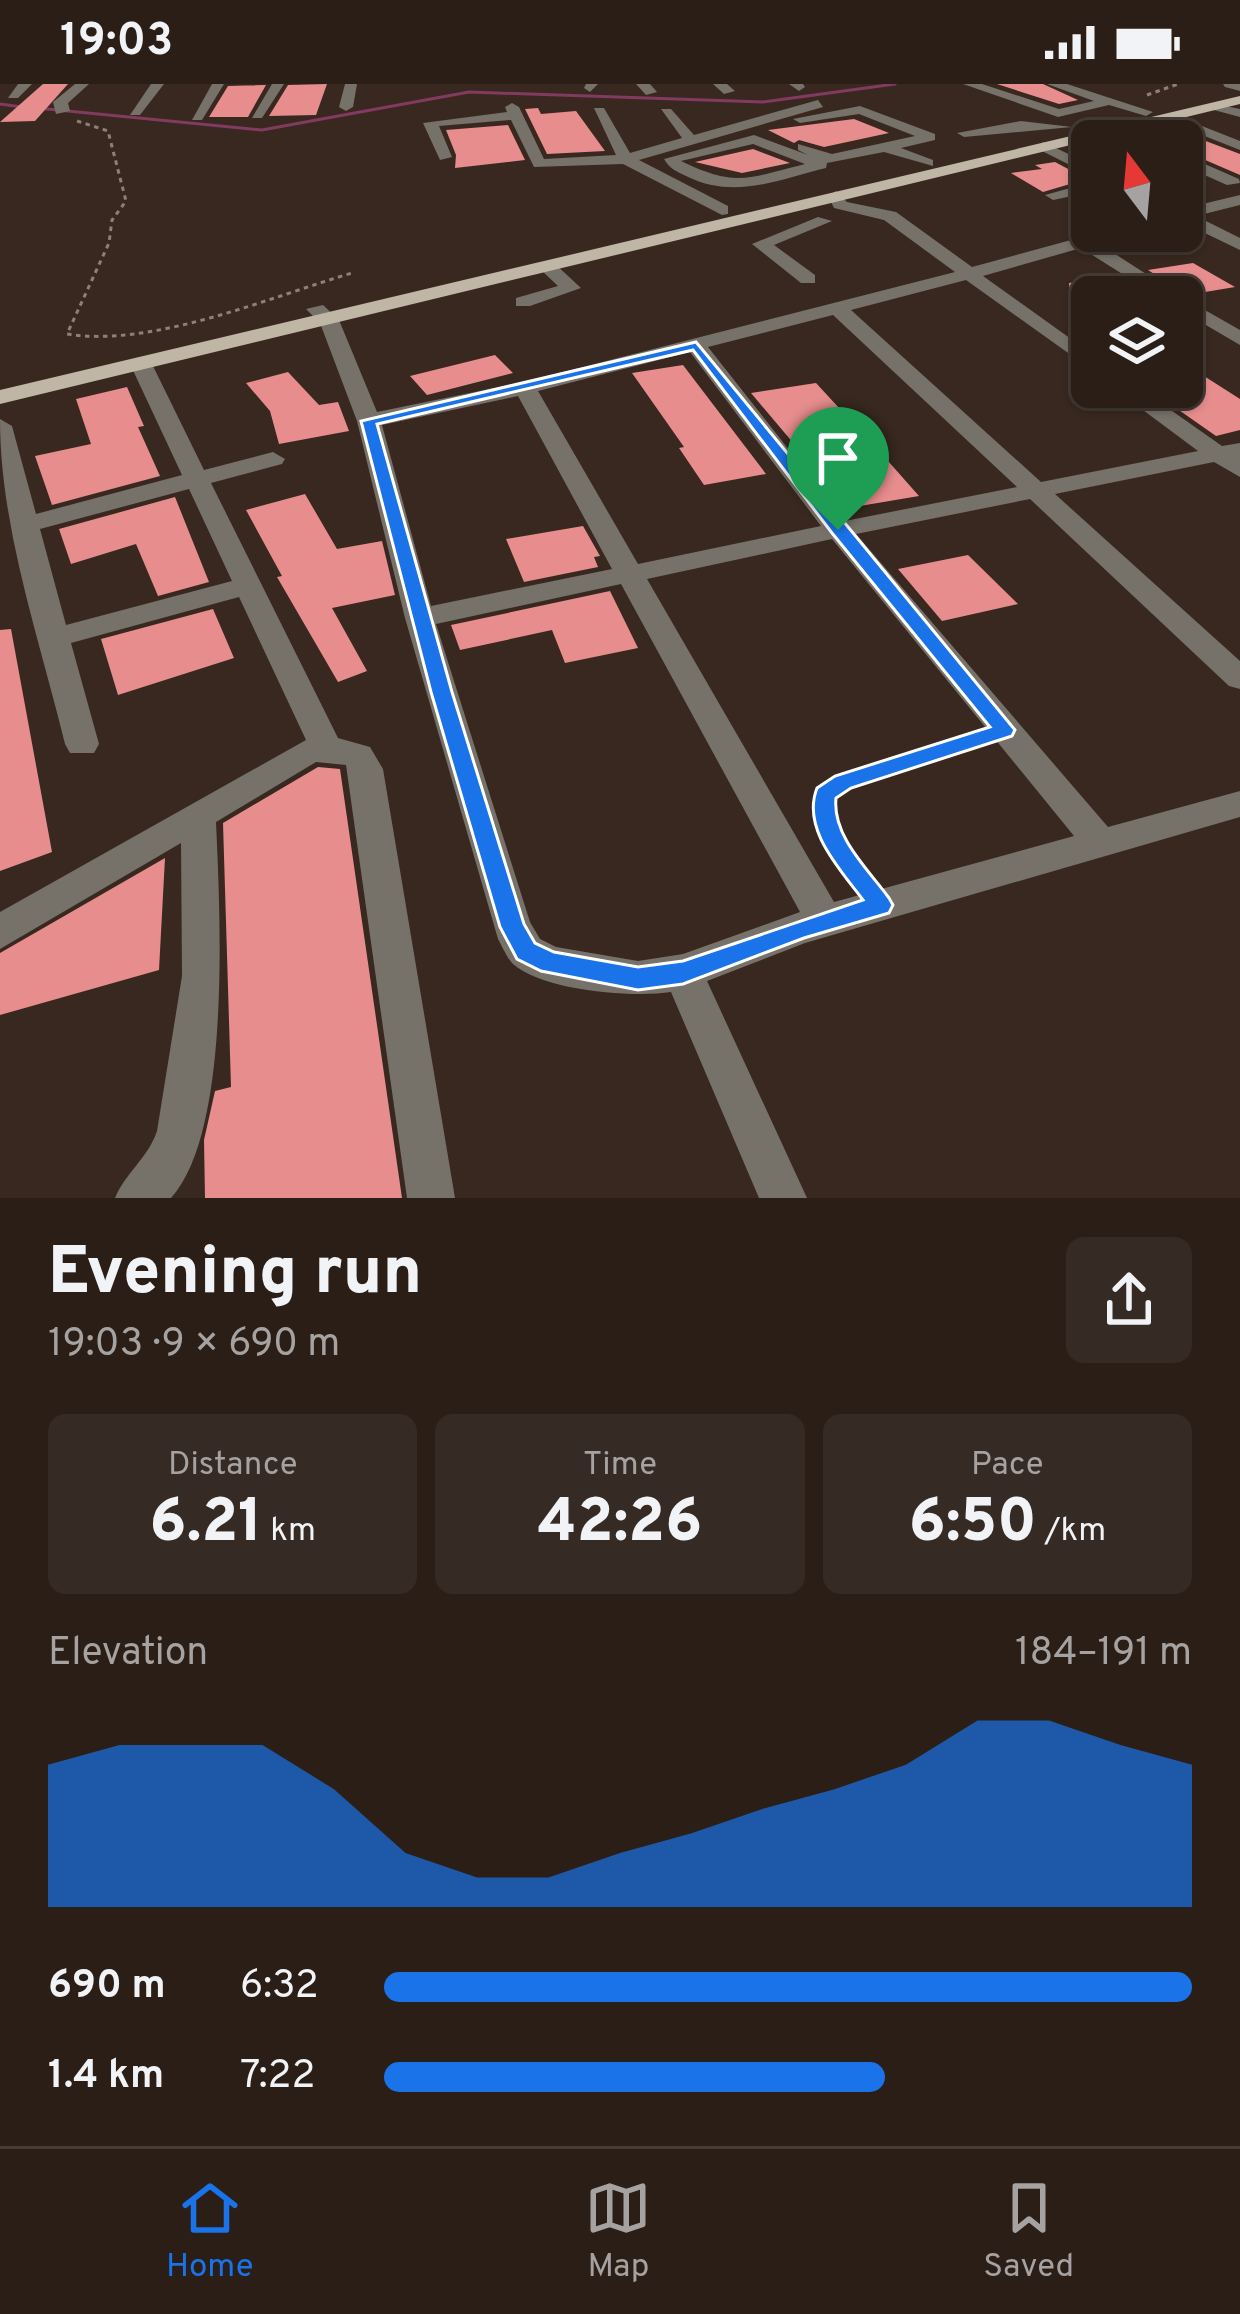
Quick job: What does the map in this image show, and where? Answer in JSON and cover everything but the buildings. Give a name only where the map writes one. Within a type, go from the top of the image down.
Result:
[{"type":"main road","points":[[1112,120],[1240,89]]},
{"type":"main road","points":[[1153,120],[1240,100]]},
{"type":"main road","points":[[0,382],[558,259],[1071,130]]},
{"type":"main road","points":[[558,259],[722,210],[836,196],[1071,140]]},
{"type":"main road","points":[[0,397],[323,314]]},
{"type":"street","points":[[13,95],[26,84]]},
{"type":"street","points":[[63,110],[60,102],[82,84]]},
{"type":"street","points":[[135,112],[158,84]]},
{"type":"street","points":[[197,117],[218,84]]},
{"type":"street","points":[[257,115],[278,84]]},
{"type":"street","points":[[346,107],[351,84]]},
{"type":"street","points":[[969,84],[1058,113],[1108,101]]},
{"type":"street","points":[[1059,86],[1083,84]]},
{"type":"street","points":[[1228,84],[1240,89]]},
{"type":"street","points":[[1059,86],[1146,112]]},
{"type":"street","points":[[445,157],[430,123],[514,111],[539,164],[626,159],[818,104]]},
{"type":"street","points":[[1215,106],[1240,113]]},
{"type":"street","points":[[599,110],[626,159],[722,210]]},
{"type":"street","points":[[885,147],[930,136],[860,110],[759,128],[830,159],[885,147],[928,163]]},
{"type":"street","points":[[667,112],[690,139]]},
{"type":"street","points":[[725,115],[741,123]]},
{"type":"street","points":[[1169,116],[1240,146]]},
{"type":"street","points":[[964,133],[1034,124],[1071,127]]},
{"type":"street","points":[[771,178],[821,165],[754,139],[672,159],[722,185],[771,178],[802,199],[823,228],[761,244],[808,279]]},
{"type":"street","points":[[1048,145],[1071,156]]},
{"type":"street","points":[[1203,171],[1236,191]]},
{"type":"street","points":[[1203,177],[1209,176]]},
{"type":"street","points":[[872,188],[885,200],[890,216]]},
{"type":"street","points":[[1203,204],[1236,191]]},
{"type":"street","points":[[1053,196],[1071,192]]},
{"type":"street","points":[[836,196],[840,206],[890,216],[1071,349]]},
{"type":"street","points":[[1203,222],[1240,241]]},
{"type":"street","points":[[369,421],[696,346],[1071,246]]},
{"type":"street","points":[[1100,252],[1138,276]]},
{"type":"street","points":[[523,302],[571,288],[558,259]]},
{"type":"street","points":[[837,308],[1240,678]]},
{"type":"street","points":[[323,314],[369,421],[420,618],[512,927],[526,951],[550,963],[638,979],[683,972],[880,905],[1240,804]]},
{"type":"street","points":[[1203,316],[1240,340]]},
{"type":"street","points":[[696,346],[838,530],[1102,845]]},
{"type":"street","points":[[142,364],[326,747]]},
{"type":"street","points":[[526,388],[825,922]]},
{"type":"street","points":[[1157,408],[1229,452],[1240,470]]},
{"type":"street","points":[[0,426],[82,744]]},
{"type":"street","points":[[420,618],[1229,452]]},
{"type":"street","points":[[23,525],[273,459]]},
{"type":"street","points":[[54,638],[247,586]]},
{"type":"street","points":[[0,932],[290,760],[326,747],[358,756],[366,769],[431,1198]]},
{"type":"street","points":[[139,1198],[166,1168],[180,1131],[202,976],[198,815]]},
{"type":"street","points":[[683,972],[783,1198]]},
{"type":"path","points":[[63,110],[66,118],[108,130],[126,201],[112,220],[109,242],[68,334],[90,339],[124,334],[252,304],[352,273]]},
{"type":"path","points":[[880,905],[836,845],[823,814],[825,794],[843,782],[1005,730]]},
{"type":"waterway","points":[[37,108],[262,130],[469,92],[763,102],[895,84]]},
{"type":"waterway","points":[[0,104],[22,107]]},
{"type":"route","points":[[696,346],[838,530],[1005,730],[843,782],[825,794],[823,814],[836,845],[880,905],[801,928],[683,972],[638,979],[550,963],[526,951],[512,927],[441,692],[369,421],[696,346]]}]
